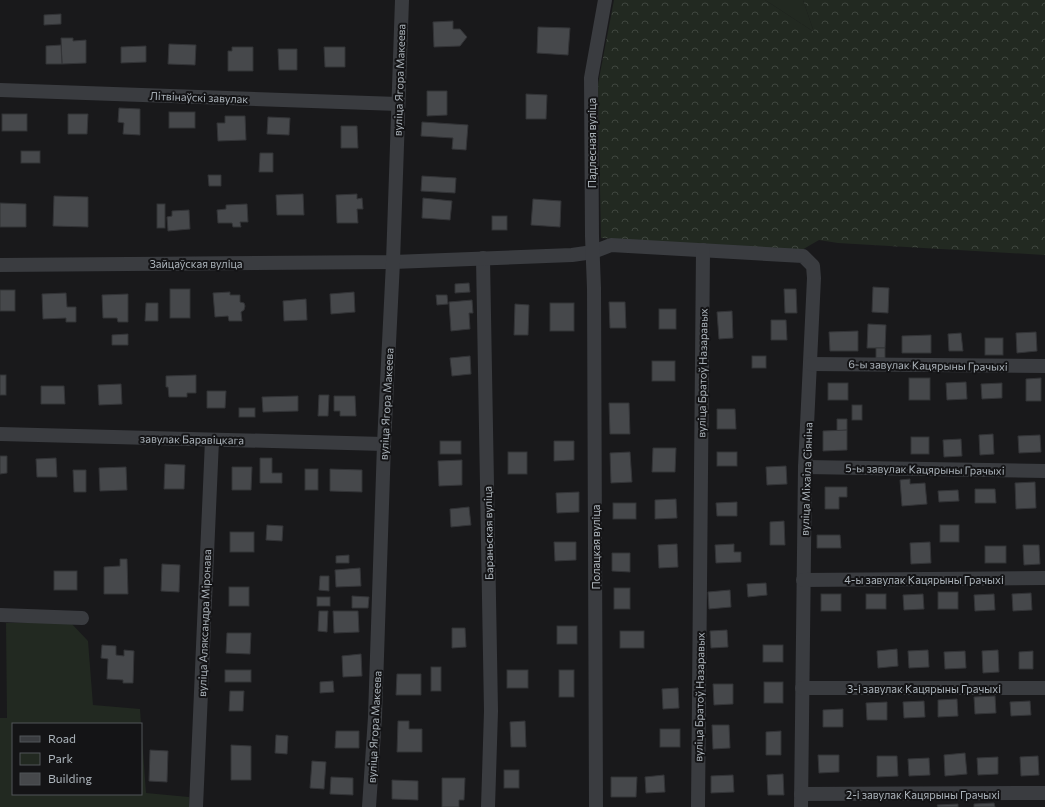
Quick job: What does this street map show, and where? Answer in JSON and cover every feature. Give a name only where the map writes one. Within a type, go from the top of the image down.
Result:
[{"type":"street","name":"вуліца Ягора Макеева","points":[[369,807],[375,718],[384,444],[393,262],[402,0]]},
{"type":"street","name":"Падлесная вуліца","points":[[594,288],[591,78],[606,0]]},
{"type":"street","name":"Літвінаўскі завулак","points":[[0,90],[398,104]]},
{"type":"street","points":[[393,262],[572,255],[593,252],[611,245],[703,250]]},
{"type":"street","name":"вуліца Міхаіла Сіяніна","points":[[703,250],[803,256],[813,266],[811,364],[805,467],[801,801]]},
{"type":"street","name":"вуліца Братоў Назаравых","points":[[698,807],[703,250]]},
{"type":"street","name":"Бараньская вуліца","points":[[483,258],[491,711],[488,807]]},
{"type":"street","name":"Зайцаўская вуліца","points":[[0,265],[393,262]]},
{"type":"street","name":"Полацкая вуліца","points":[[594,288],[596,807]]},
{"type":"street","name":"6-ы завулак Кацярыны Грачыхі","points":[[811,364],[1045,366]]},
{"type":"street","name":"завулак Баравіцкага","points":[[0,434],[384,444]]},
{"type":"street","name":"вуліца Аляксандра Міронава","points":[[196,807],[212,440]]},
{"type":"street","name":"5-ы завулак Кацярыны Грачыхі","points":[[805,467],[1045,471]]},
{"type":"street","name":"4-ы завулак Кацярыны Грачыхі","points":[[803,580],[1045,578]]},
{"type":"street","points":[[0,615],[82,618]]},
{"type":"street","name":"3-і завулак Кацярыны Грачыхі","points":[[802,688],[1045,688]]},
{"type":"street","name":"2-і завулак Кацярыны Грачыхі","points":[[801,801],[1045,793]]},
{"type":"green space","points":[[614,0],[765,0],[814,32],[803,0],[1045,0],[1045,255],[838,243],[819,240],[800,251],[601,238],[598,84]]},
{"type":"green space","points":[[765,0],[803,0],[814,32]]},
{"type":"green space","points":[[70,622],[88,641],[93,705],[140,709],[141,723],[12,723],[12,795],[142,795],[142,737],[146,793],[189,797],[189,807],[0,807],[0,718],[7,718],[6,623]]},
{"type":"building","points":[[61,14],[61,24],[44,25],[44,15]]},
{"type":"building","points":[[453,21],[453,29],[460,29],[467,37],[460,46],[434,47],[433,22]]},
{"type":"building","points":[[538,27],[570,28],[568,55],[537,53]]},
{"type":"building","points":[[61,38],[73,38],[73,41],[86,40],[86,63],[62,64]]},
{"type":"building","points":[[169,44],[196,45],[195,65],[168,64]]},
{"type":"building","points":[[61,45],[62,64],[46,64],[46,46]]},
{"type":"building","points":[[146,46],[146,62],[121,63],[121,47]]},
{"type":"building","points":[[232,47],[253,47],[253,71],[228,71],[228,51],[232,51]]},
{"type":"building","points":[[324,47],[345,47],[345,67],[325,67]]},
{"type":"building","points":[[278,49],[297,49],[297,70],[279,70]]},
{"type":"building","points":[[427,91],[447,91],[447,115],[427,116]]},
{"type":"building","points":[[526,94],[547,95],[546,119],[526,119]]},
{"type":"building","points":[[119,108],[140,109],[140,135],[123,134],[124,123],[118,122]]},
{"type":"building","points":[[169,112],[195,112],[195,128],[169,128]]},
{"type":"building","points":[[2,114],[27,114],[27,131],[2,131]]},
{"type":"building","points":[[68,114],[88,114],[87,134],[68,134]]},
{"type":"building","points":[[225,116],[245,116],[246,140],[218,141],[217,123],[225,123]]},
{"type":"building","points":[[268,117],[290,118],[289,135],[267,134]]},
{"type":"building","points":[[422,122],[468,125],[466,150],[452,149],[453,138],[421,136]]},
{"type":"building","points":[[341,126],[357,126],[358,148],[341,148]]},
{"type":"building","points":[[21,151],[40,151],[40,163],[21,163]]},
{"type":"building","points":[[260,153],[273,153],[273,172],[259,172]]},
{"type":"building","points":[[208,175],[221,175],[221,186],[209,186]]},
{"type":"building","points":[[422,176],[456,178],[455,193],[421,191]]},
{"type":"building","points":[[303,194],[304,215],[277,215],[276,195]]},
{"type":"building","points":[[357,194],[357,199],[362,198],[363,209],[357,209],[358,223],[337,223],[336,195]]},
{"type":"building","points":[[54,196],[88,197],[88,227],[53,226]]},
{"type":"building","points":[[423,198],[452,201],[450,220],[422,218]]},
{"type":"building","points":[[533,199],[561,201],[560,227],[531,225]]},
{"type":"building","points":[[0,203],[26,204],[26,227],[0,227]]},
{"type":"building","points":[[157,204],[165,204],[165,228],[157,228]]},
{"type":"building","points":[[247,204],[248,222],[240,222],[241,227],[233,227],[232,223],[218,223],[217,210],[226,209],[226,205]]},
{"type":"building","points":[[189,210],[190,229],[168,231],[167,217],[172,216],[172,211]]},
{"type":"building","points":[[492,216],[507,216],[507,230],[492,230]]},
{"type":"building","points":[[469,283],[470,292],[455,293],[455,284]]},
{"type":"building","points":[[873,287],[889,288],[888,313],[872,312]]},
{"type":"building","points":[[170,289],[190,289],[190,318],[170,318]]},
{"type":"building","points":[[784,289],[796,289],[797,313],[785,313]]},
{"type":"building","points":[[0,290],[15,290],[15,311],[0,311]]},
{"type":"building","points":[[230,292],[230,295],[240,295],[240,302],[244,303],[244,310],[241,312],[242,321],[229,321],[228,316],[215,317],[213,293]]},
{"type":"building","points":[[354,292],[355,312],[331,314],[330,294]]},
{"type":"building","points":[[66,293],[67,307],[76,307],[76,322],[66,322],[66,318],[43,319],[42,294]]},
{"type":"building","points":[[128,294],[128,322],[118,322],[117,318],[103,318],[102,295]]},
{"type":"building","points":[[436,295],[447,295],[448,304],[437,305]]},
{"type":"building","points":[[306,299],[307,320],[284,321],[283,301]]},
{"type":"building","points":[[472,300],[473,313],[469,313],[470,329],[451,331],[449,302]]},
{"type":"building","points":[[609,302],[625,302],[626,328],[610,328]]},
{"type":"building","points":[[146,303],[158,303],[158,321],[145,321]]},
{"type":"building","points":[[550,303],[574,303],[574,331],[550,331]]},
{"type":"building","points":[[515,304],[529,305],[528,335],[514,335]]},
{"type":"building","points":[[659,309],[676,309],[676,329],[659,329]]},
{"type":"building","points":[[732,311],[733,338],[719,339],[717,312]]},
{"type":"building","points":[[771,320],[786,320],[787,340],[771,340]]},
{"type":"building","points":[[868,324],[886,325],[885,348],[867,348]]},
{"type":"building","points":[[858,331],[858,351],[830,351],[829,332]]},
{"type":"building","points":[[1036,332],[1037,351],[1017,353],[1016,333]]},
{"type":"building","points":[[961,333],[963,351],[949,351],[948,334]]},
{"type":"building","points":[[128,334],[128,345],[112,345],[112,335]]},
{"type":"building","points":[[931,335],[931,353],[902,353],[902,336]]},
{"type":"building","points":[[985,338],[1003,338],[1003,355],[985,355]]},
{"type":"building","points":[[876,348],[885,348],[885,358],[876,358]]},
{"type":"building","points":[[470,356],[471,374],[452,376],[450,358]]},
{"type":"building","points":[[752,356],[766,356],[766,368],[752,368]]},
{"type":"building","points":[[652,361],[675,361],[675,381],[652,381]]},
{"type":"building","points":[[0,375],[6,375],[6,395],[0,395]]},
{"type":"building","points":[[196,375],[196,393],[187,393],[187,397],[169,397],[168,387],[166,387],[166,376]]},
{"type":"building","points":[[909,378],[930,378],[930,400],[909,400]]},
{"type":"building","points":[[1041,378],[1041,401],[1026,401],[1026,379]]},
{"type":"building","points":[[966,382],[967,399],[947,400],[946,383]]},
{"type":"building","points":[[828,383],[848,383],[848,400],[828,400]]},
{"type":"building","points":[[1002,383],[1002,398],[982,399],[981,384]]},
{"type":"building","points":[[121,384],[122,404],[99,405],[98,385]]},
{"type":"building","points":[[41,386],[64,386],[65,404],[41,404]]},
{"type":"building","points":[[207,391],[226,391],[225,408],[207,408]]},
{"type":"building","points":[[319,395],[329,395],[328,416],[318,416]]},
{"type":"building","points":[[298,396],[298,411],[263,412],[262,397]]},
{"type":"building","points":[[334,396],[355,396],[356,416],[340,416],[340,411],[334,411]]},
{"type":"building","points":[[609,403],[629,403],[630,434],[610,434]]},
{"type":"building","points":[[852,405],[862,405],[862,420],[852,420]]},
{"type":"building","points":[[239,408],[255,408],[255,417],[239,417]]},
{"type":"building","points":[[717,409],[735,409],[736,429],[717,429]]},
{"type":"building","points":[[837,419],[847,419],[847,430],[837,431]]},
{"type":"building","points":[[847,430],[847,450],[823,451],[823,431]]},
{"type":"building","points":[[993,434],[994,454],[980,455],[979,435]]},
{"type":"building","points":[[1040,435],[1041,452],[1019,453],[1018,436]]},
{"type":"building","points":[[911,437],[929,437],[929,454],[911,454]]},
{"type":"building","points":[[961,439],[962,456],[944,457],[943,440]]},
{"type":"building","points":[[440,441],[461,441],[461,454],[440,454]]},
{"type":"building","points":[[554,441],[574,441],[574,460],[554,461]]},
{"type":"building","points":[[653,448],[676,448],[675,472],[652,472]]},
{"type":"building","points":[[508,452],[527,452],[527,474],[508,474]]},
{"type":"building","points":[[630,452],[632,482],[611,483],[610,453]]},
{"type":"building","points":[[717,452],[737,452],[737,466],[717,466]]},
{"type":"building","points":[[0,456],[7,456],[7,473],[0,474]]},
{"type":"building","points":[[56,458],[57,477],[37,477],[36,459]]},
{"type":"building","points":[[260,458],[272,458],[272,473],[282,473],[282,483],[260,483]]},
{"type":"building","points":[[462,460],[462,485],[439,486],[438,461]]},
{"type":"building","points":[[165,464],[185,465],[184,489],[164,489]]},
{"type":"building","points":[[786,466],[787,484],[767,485],[766,467]]},
{"type":"building","points":[[126,467],[127,490],[100,491],[99,468]]},
{"type":"building","points":[[232,467],[252,467],[251,490],[232,490]]},
{"type":"building","points":[[305,469],[318,469],[318,490],[305,490]]},
{"type":"building","points":[[330,469],[362,470],[362,492],[330,491]]},
{"type":"building","points":[[73,470],[86,470],[86,492],[74,492]]},
{"type":"building","points":[[910,479],[910,484],[925,483],[927,504],[902,506],[900,480]]},
{"type":"building","points":[[1035,482],[1036,508],[1016,509],[1015,483]]},
{"type":"building","points":[[825,487],[847,487],[847,497],[839,497],[839,509],[825,509]]},
{"type":"building","points":[[975,489],[995,489],[996,503],[975,503]]},
{"type":"building","points":[[958,490],[959,501],[939,502],[938,491]]},
{"type":"building","points":[[579,492],[579,512],[557,513],[556,493]]},
{"type":"building","points":[[676,499],[677,518],[655,519],[655,500]]},
{"type":"building","points":[[737,502],[737,516],[717,516],[716,503]]},
{"type":"building","points":[[613,503],[636,503],[636,519],[613,519]]},
{"type":"building","points":[[469,507],[471,525],[451,527],[450,509]]},
{"type":"building","points":[[784,521],[785,545],[770,545],[770,522]]},
{"type":"building","points":[[267,525],[283,526],[282,541],[266,540]]},
{"type":"building","points":[[940,525],[959,525],[959,542],[940,542]]},
{"type":"building","points":[[230,532],[254,532],[254,552],[230,552]]},
{"type":"building","points":[[817,535],[840,535],[841,548],[817,548]]},
{"type":"building","points":[[554,542],[576,542],[576,560],[555,561]]},
{"type":"building","points":[[930,542],[931,563],[911,564],[910,543]]},
{"type":"building","points":[[677,544],[678,567],[659,568],[658,545]]},
{"type":"building","points":[[734,544],[734,552],[741,552],[741,562],[716,563],[715,545]]},
{"type":"building","points":[[1023,545],[1039,545],[1040,564],[1024,565]]},
{"type":"building","points":[[985,546],[1006,546],[1006,563],[985,563]]},
{"type":"building","points":[[612,553],[630,553],[630,572],[612,571]]},
{"type":"building","points":[[349,555],[349,563],[336,563],[336,556]]},
{"type":"building","points":[[120,559],[127,559],[128,594],[104,594],[104,567],[120,566]]},
{"type":"building","points":[[162,564],[180,565],[179,592],[161,591]]},
{"type":"building","points":[[360,568],[361,586],[336,587],[335,570]]},
{"type":"building","points":[[54,571],[77,571],[77,590],[54,590]]},
{"type":"building","points":[[320,576],[329,576],[329,591],[319,590]]},
{"type":"building","points":[[766,583],[767,595],[748,597],[747,584]]},
{"type":"building","points":[[229,587],[249,587],[249,606],[229,606]]},
{"type":"building","points":[[614,588],[630,588],[630,609],[614,609]]},
{"type":"building","points":[[730,590],[731,607],[709,609],[708,592]]},
{"type":"building","points":[[938,592],[958,592],[958,609],[938,609]]},
{"type":"building","points":[[1031,593],[1032,610],[1013,611],[1012,594]]},
{"type":"building","points":[[821,594],[841,594],[841,611],[821,611]]},
{"type":"building","points":[[866,594],[886,594],[886,609],[866,609]]},
{"type":"building","points":[[923,594],[924,609],[904,610],[903,595]]},
{"type":"building","points":[[994,594],[995,610],[975,611],[974,595]]},
{"type":"building","points":[[352,596],[369,597],[368,608],[352,608]]},
{"type":"building","points":[[317,597],[330,597],[330,606],[317,606]]},
{"type":"building","points":[[319,611],[328,611],[327,632],[318,631]]},
{"type":"building","points":[[333,611],[358,611],[359,632],[334,633]]},
{"type":"building","points":[[557,626],[577,626],[577,644],[557,644]]},
{"type":"building","points":[[452,628],[465,628],[466,647],[452,648]]},
{"type":"building","points":[[727,630],[728,647],[711,648],[710,631]]},
{"type":"building","points":[[620,631],[644,631],[644,648],[620,648]]},
{"type":"building","points":[[227,633],[251,633],[250,654],[226,653]]},
{"type":"building","points":[[102,645],[116,646],[116,655],[124,656],[124,650],[134,651],[133,683],[123,683],[123,680],[107,679],[108,659],[101,658]]},
{"type":"building","points":[[763,645],[783,645],[783,662],[763,662]]},
{"type":"building","points":[[897,649],[898,666],[878,668],[877,651]]},
{"type":"building","points":[[928,650],[929,667],[909,668],[908,651]]},
{"type":"building","points":[[998,650],[999,672],[983,673],[982,651]]},
{"type":"building","points":[[965,651],[966,668],[945,669],[944,652]]},
{"type":"building","points":[[1033,651],[1033,669],[1019,669],[1019,652]]},
{"type":"building","points":[[361,654],[362,676],[343,677],[342,656]]},
{"type":"building","points":[[431,667],[441,667],[441,691],[431,691]]},
{"type":"building","points":[[225,670],[251,670],[251,682],[225,682]]},
{"type":"building","points":[[507,670],[528,670],[528,688],[507,688]]},
{"type":"building","points":[[559,670],[574,670],[574,697],[559,697]]},
{"type":"building","points":[[397,674],[421,674],[421,695],[396,695]]},
{"type":"building","points":[[333,681],[334,692],[320,693],[320,682]]},
{"type":"building","points":[[764,682],[783,682],[783,703],[764,703]]},
{"type":"building","points":[[713,684],[733,684],[733,704],[714,705]]},
{"type":"building","points":[[678,688],[679,708],[663,709],[662,689]]},
{"type":"building","points":[[230,691],[244,691],[243,711],[229,711]]},
{"type":"building","points":[[995,696],[996,713],[975,714],[974,697]]},
{"type":"building","points":[[957,699],[958,716],[938,717],[938,700]]},
{"type":"building","points":[[924,701],[925,717],[904,718],[903,702]]},
{"type":"building","points":[[1030,701],[1031,715],[1011,716],[1010,702]]},
{"type":"building","points":[[887,702],[887,720],[867,720],[866,703]]},
{"type":"building","points":[[843,709],[843,727],[823,727],[823,710]]},
{"type":"building","points":[[398,721],[409,721],[409,729],[422,729],[422,752],[397,752]]},
{"type":"building","points":[[525,721],[526,747],[511,747],[510,722]]},
{"type":"building","points":[[712,725],[729,725],[730,748],[713,749]]},
{"type":"building","points":[[660,729],[680,729],[680,747],[660,747]]},
{"type":"building","points":[[336,731],[359,731],[359,748],[335,748]]},
{"type":"building","points":[[781,731],[781,755],[766,755],[766,732]]},
{"type":"building","points":[[276,735],[288,736],[287,754],[275,753]]},
{"type":"building","points":[[231,745],[251,746],[251,780],[231,780]]},
{"type":"building","points":[[150,750],[168,751],[167,782],[149,781]]},
{"type":"building","points":[[965,753],[967,774],[945,776],[944,755]]},
{"type":"building","points":[[818,755],[839,755],[839,772],[819,773]]},
{"type":"building","points":[[877,756],[897,756],[898,776],[877,777]]},
{"type":"building","points":[[1038,756],[1039,775],[1021,776],[1020,757]]},
{"type":"building","points":[[998,757],[998,774],[978,775],[977,758]]},
{"type":"building","points":[[929,758],[930,775],[909,776],[908,759]]},
{"type":"building","points":[[312,761],[326,762],[324,789],[310,788]]},
{"type":"building","points":[[504,770],[519,770],[519,788],[504,788]]},
{"type":"building","points":[[783,774],[784,795],[768,795],[767,775]]},
{"type":"building","points":[[664,775],[665,792],[646,793],[645,777]]},
{"type":"building","points":[[733,775],[734,792],[711,793],[711,776]]},
{"type":"building","points":[[331,777],[353,778],[353,795],[330,794]]},
{"type":"building","points":[[611,777],[637,777],[636,797],[611,797]]},
{"type":"building","points":[[442,778],[465,778],[464,800],[459,800],[459,807],[442,807]]},
{"type":"building","points":[[392,780],[418,781],[418,800],[392,799]]},
{"type":"building","points":[[994,803],[995,807],[974,807],[974,804]]},
{"type":"building","points":[[958,804],[958,807],[938,807],[937,805]]}]
